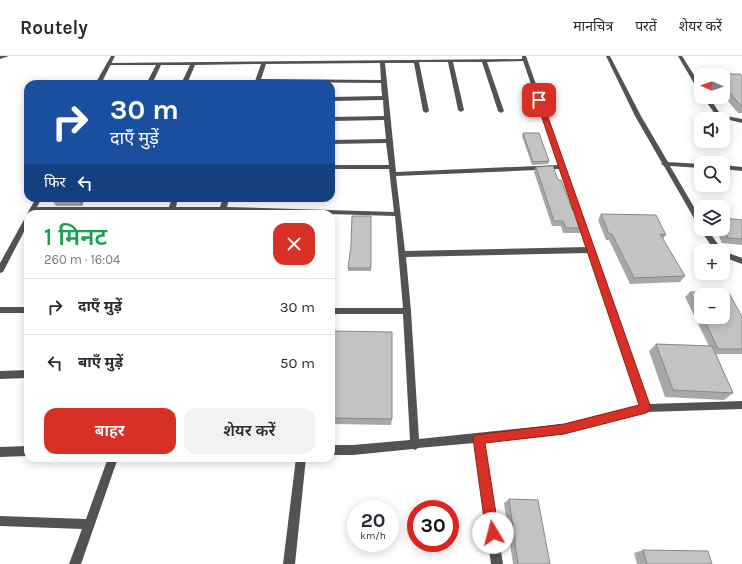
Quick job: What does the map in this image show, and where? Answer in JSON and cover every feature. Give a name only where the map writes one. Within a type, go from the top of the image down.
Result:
[{"type":"street","points":[[0,58],[7,56]]},
{"type":"street","points":[[100,80],[113,56]]},
{"type":"street","points":[[249,62],[251,56]]},
{"type":"street","points":[[608,56],[664,164],[694,213]]},
{"type":"street","points":[[680,56],[694,79]]},
{"type":"street","points":[[109,64],[264,62],[326,59],[450,61],[524,58],[646,408]]},
{"type":"street","points":[[484,60],[501,111]]},
{"type":"street","points":[[382,61],[384,98],[403,254],[415,445]]},
{"type":"street","points":[[416,61],[426,112]]},
{"type":"street","points":[[450,61],[461,110]]},
{"type":"street","points":[[259,80],[264,62]]},
{"type":"street","points":[[152,80],[160,63]]},
{"type":"street","points":[[186,80],[193,63]]},
{"type":"street","points":[[335,82],[384,82]]},
{"type":"street","points":[[335,99],[384,98]]},
{"type":"street","points":[[711,104],[719,116],[742,121]]},
{"type":"street","points":[[335,119],[387,118]]},
{"type":"street","points":[[335,142],[389,141]]},
{"type":"street","points":[[664,164],[694,166]]},
{"type":"street","points":[[335,167],[393,170],[562,167]]},
{"type":"street","points":[[730,167],[740,168],[742,175]]},
{"type":"street","points":[[172,209],[174,202]]},
{"type":"street","points":[[125,210],[197,210]]},
{"type":"street","points":[[335,213],[398,214]]},
{"type":"street","points":[[0,270],[24,225]]},
{"type":"street","points":[[403,254],[591,250]]},
{"type":"street","points":[[730,257],[742,261]]},
{"type":"street","points":[[0,310],[24,310]]},
{"type":"street","points":[[335,311],[407,311]]},
{"type":"street","points":[[0,375],[24,374]]},
{"type":"street","points":[[335,450],[415,445],[564,429],[646,408],[742,405]]},
{"type":"street","points":[[479,438],[497,564]]},
{"type":"street","points":[[0,452],[24,451]]},
{"type":"street","points":[[75,564],[112,462]]},
{"type":"street","points":[[289,564],[301,462]]},
{"type":"street","points":[[0,521],[90,524]]},
{"type":"building","points":[[730,74],[740,74],[742,76],[742,107],[730,93]]},
{"type":"building","points":[[523,133],[539,133],[549,161],[533,162]]},
{"type":"building","points":[[553,166],[558,180],[561,180],[572,209],[576,209],[583,228],[566,228],[563,221],[554,221],[536,167]]},
{"type":"building","points":[[601,214],[656,215],[666,235],[660,234],[685,276],[634,278],[612,234],[609,234]]},
{"type":"building","points":[[352,216],[371,216],[371,268],[348,268],[351,245]]},
{"type":"building","points":[[730,219],[742,220],[742,239],[728,238],[727,236],[730,236]]},
{"type":"building","points":[[690,292],[694,292],[694,300]]},
{"type":"building","points":[[730,295],[742,317],[742,349],[718,349],[706,324],[730,324]]},
{"type":"building","points":[[335,331],[392,332],[392,419],[335,418]]},
{"type":"building","points":[[656,344],[712,346],[733,393],[673,390]]},
{"type":"building","points":[[509,499],[538,500],[550,564],[518,564]]},
{"type":"building","points":[[643,550],[708,551],[712,564],[647,564]]},
{"type":"route","points":[[493,533],[479,438],[564,429],[646,408],[539,100]]}]
